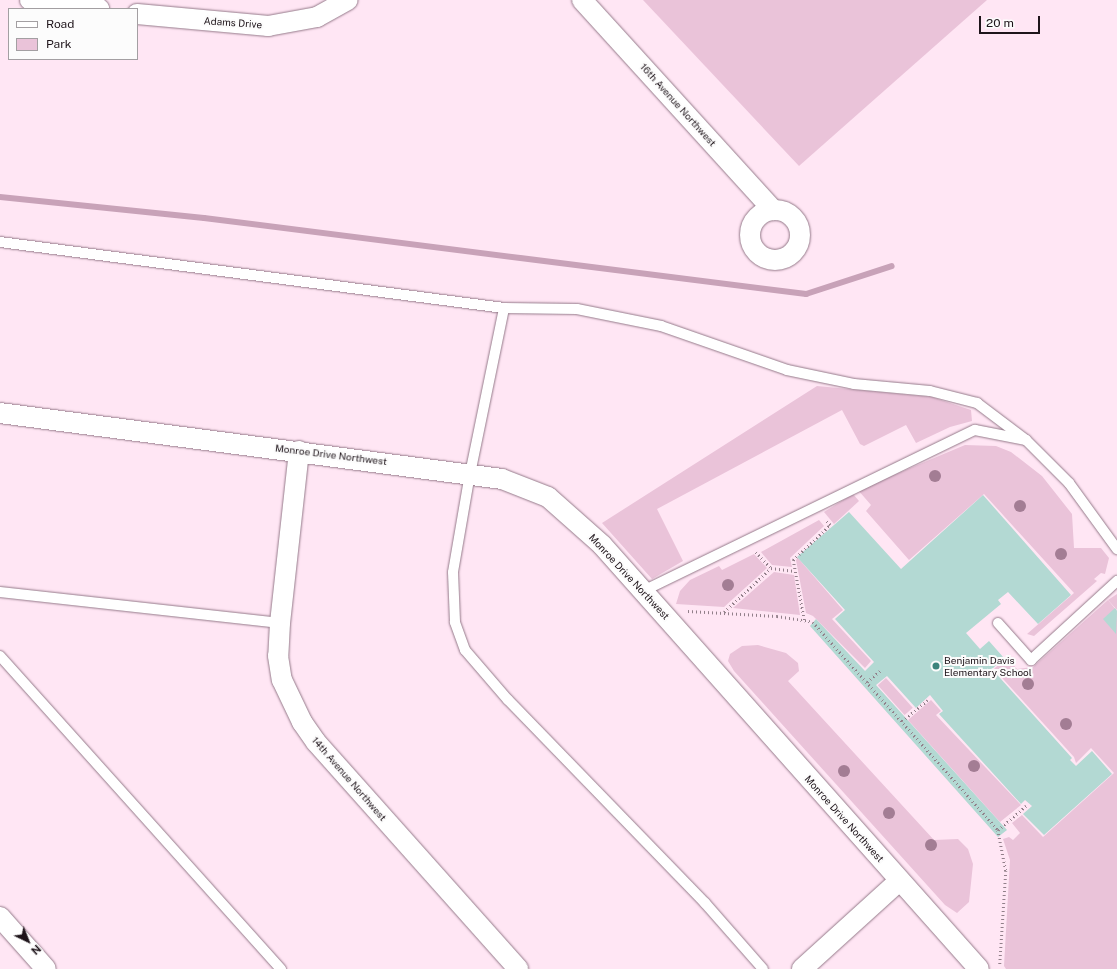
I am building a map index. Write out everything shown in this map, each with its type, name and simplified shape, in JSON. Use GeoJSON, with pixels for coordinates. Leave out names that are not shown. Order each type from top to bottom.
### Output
{"type":"FeatureCollection","features":[{"type":"Feature","properties":{"kind":"street"},"geometry":{"type":"LineString","coordinates":[[32,0],[92,8]]}},
{"type":"Feature","properties":{"kind":"street","name":"Adams Drive"},"geometry":{"type":"LineString","coordinates":[[138,14],[268,26],[317,17],[348,0]]}},
{"type":"Feature","properties":{"kind":"street","name":"16th Avenue Northwest"},"geometry":{"type":"LineString","coordinates":[[582,0],[773,210]]}},
{"type":"Feature","properties":{"kind":"street","name":"Monroe Drive Northwest"},"geometry":{"type":"LineString","coordinates":[[0,413],[470,474],[502,479],[548,497],[602,545],[899,881],[979,969]]}},
{"type":"Feature","properties":{"kind":"street","name":"14th Avenue Northwest"},"geometry":{"type":"LineString","coordinates":[[299,452],[280,623],[278,656],[282,680],[302,722],[316,742],[518,969]]}},
{"type":"Feature","properties":{"kind":"street"},"geometry":{"type":"LineString","coordinates":[[802,969],[899,881]]}},
{"type":"Feature","properties":{"kind":"street"},"geometry":{"type":"LineString","coordinates":[[0,917],[46,969]]}},
{"type":"Feature","properties":{"kind":"lane"},"geometry":{"type":"LineString","coordinates":[[0,242],[504,308],[577,309],[661,326],[787,370],[854,384],[930,390],[976,403],[1026,440],[1069,483],[1117,549]]}},
{"type":"Feature","properties":{"kind":"lane"},"geometry":{"type":"LineString","coordinates":[[504,308],[470,474],[453,572],[455,622],[465,650],[508,700],[705,903],[763,969]]}},
{"type":"Feature","properties":{"kind":"lane"},"geometry":{"type":"LineString","coordinates":[[643,591],[975,430],[1026,440]]}},
{"type":"Feature","properties":{"kind":"lane"},"geometry":{"type":"LineString","coordinates":[[998,624],[1031,660],[1117,581]]}},
{"type":"Feature","properties":{"kind":"lane"},"geometry":{"type":"LineString","coordinates":[[0,592],[280,623]]}},
{"type":"Feature","properties":{"kind":"lane"},"geometry":{"type":"LineString","coordinates":[[0,656],[281,969]]}},
{"type":"Feature","properties":{"kind":"path"},"geometry":{"type":"LineString","coordinates":[[804,620],[793,560],[830,525],[820,515]]}},
{"type":"Feature","properties":{"kind":"path"},"geometry":{"type":"LineString","coordinates":[[748,553],[761,546]]}},
{"type":"Feature","properties":{"kind":"path"},"geometry":{"type":"LineString","coordinates":[[755,550],[772,568],[795,571]]}},
{"type":"Feature","properties":{"kind":"path"},"geometry":{"type":"LineString","coordinates":[[724,612],[772,568]]}},
{"type":"Feature","properties":{"kind":"path"},"geometry":{"type":"LineString","coordinates":[[682,610],[724,612],[813,622],[902,721],[998,830],[1006,871],[999,967]]}},
{"type":"Feature","properties":{"kind":"path"},"geometry":{"type":"LineString","coordinates":[[867,682],[881,670]]}},
{"type":"Feature","properties":{"kind":"path"},"geometry":{"type":"LineString","coordinates":[[902,721],[928,700]]}},
{"type":"Feature","properties":{"kind":"path"},"geometry":{"type":"LineString","coordinates":[[998,830],[1026,806]]}},
{"type":"Feature","properties":{"kind":"green space"},"geometry":{"type":"Polygon","coordinates":[[[643,0],[987,0],[799,166],[643,0]]]}},
{"type":"Feature","properties":{"kind":"green space"},"geometry":{"type":"Polygon","coordinates":[[[817,386],[932,397],[971,410],[972,421],[950,427],[916,443],[906,425],[864,446],[860,444],[842,410],[657,509],[683,561],[652,579],[602,523],[817,386]]]}},
{"type":"Feature","properties":{"kind":"green space"},"geometry":{"type":"Polygon","coordinates":[[[965,445],[996,446],[1011,452],[1042,476],[1072,514],[1074,548],[1101,548],[1109,558],[1105,574],[1101,573],[1094,579],[1097,581],[1034,636],[1027,634],[1074,593],[984,494],[909,560],[866,511],[871,505],[858,490],[965,445]]]}},
{"type":"Feature","properties":{"kind":"green space"},"geometry":{"type":"Polygon","coordinates":[[[853,494],[859,501],[834,524],[824,512],[853,494]]]}},
{"type":"Feature","properties":{"kind":"green space"},"geometry":{"type":"Polygon","coordinates":[[[819,520],[824,526],[790,558],[792,567],[772,565],[761,552],[819,520]]]}},
{"type":"Feature","properties":{"kind":"green space"},"geometry":{"type":"Polygon","coordinates":[[[754,554],[767,568],[724,607],[676,604],[680,591],[690,580],[719,566],[722,570],[754,554]]]}},
{"type":"Feature","properties":{"kind":"green space"},"geometry":{"type":"Polygon","coordinates":[[[798,558],[843,610],[832,619],[871,661],[865,668],[813,616],[806,613],[796,560],[798,558]]]}},
{"type":"Feature","properties":{"kind":"green space"},"geometry":{"type":"Polygon","coordinates":[[[774,572],[794,575],[800,615],[733,608],[774,572]]]}},
{"type":"Feature","properties":{"kind":"green space"},"geometry":{"type":"Polygon","coordinates":[[[1117,594],[1117,610],[1108,600],[1117,594]]]}},
{"type":"Feature","properties":{"kind":"green space"},"geometry":{"type":"Polygon","coordinates":[[[1108,600],[1117,611],[1117,969],[1006,969],[1004,966],[1010,860],[1003,839],[1009,837],[1013,840],[1020,833],[1012,823],[1022,815],[1043,837],[1114,773],[1091,748],[1076,763],[1074,757],[994,669],[1007,657],[1017,669],[1033,667],[1108,600]]]}},
{"type":"Feature","properties":{"kind":"green space"},"geometry":{"type":"Polygon","coordinates":[[[758,645],[786,653],[798,663],[799,671],[788,681],[934,840],[958,839],[968,849],[973,864],[969,902],[957,913],[945,905],[734,671],[728,661],[730,654],[742,646],[758,645]]]}},
{"type":"Feature","properties":{"kind":"green space"},"geometry":{"type":"Polygon","coordinates":[[[886,678],[913,708],[905,715],[878,685],[886,678]]]}},
{"type":"Feature","properties":{"kind":"green space"},"geometry":{"type":"Polygon","coordinates":[[[931,700],[941,711],[936,715],[1021,805],[1000,822],[908,720],[931,700]]]}},
{"type":"Feature","properties":{"kind":"building","name":"Benjamin Davis Elementary School"},"geometry":{"type":"Polygon","coordinates":[[[983,495],[1071,595],[1038,624],[1008,592],[998,600],[1001,604],[966,633],[980,649],[989,641],[1004,658],[992,669],[1072,758],[1070,760],[1076,766],[1092,751],[1112,774],[1044,835],[1023,814],[1032,806],[1025,800],[1021,804],[939,714],[943,711],[930,695],[916,708],[887,676],[876,685],[1007,830],[998,837],[810,626],[816,619],[865,671],[874,662],[835,619],[845,610],[797,557],[849,512],[901,569],[983,495]]]}},
{"type":"Feature","properties":{"kind":"building"},"geometry":{"type":"Polygon","coordinates":[[[1115,608],[1117,611],[1116,634],[1103,619],[1115,608]]]}},
{"type":"Feature","properties":{"kind":"waterway"},"geometry":{"type":"LineString","coordinates":[[0,197],[204,218],[806,294],[892,266]]}},
{"type":"Feature","properties":{"kind":"place","name":"Benjamin Davis Elementary School"},"geometry":{"type":"Point","coordinates":[936,666]}}]}
